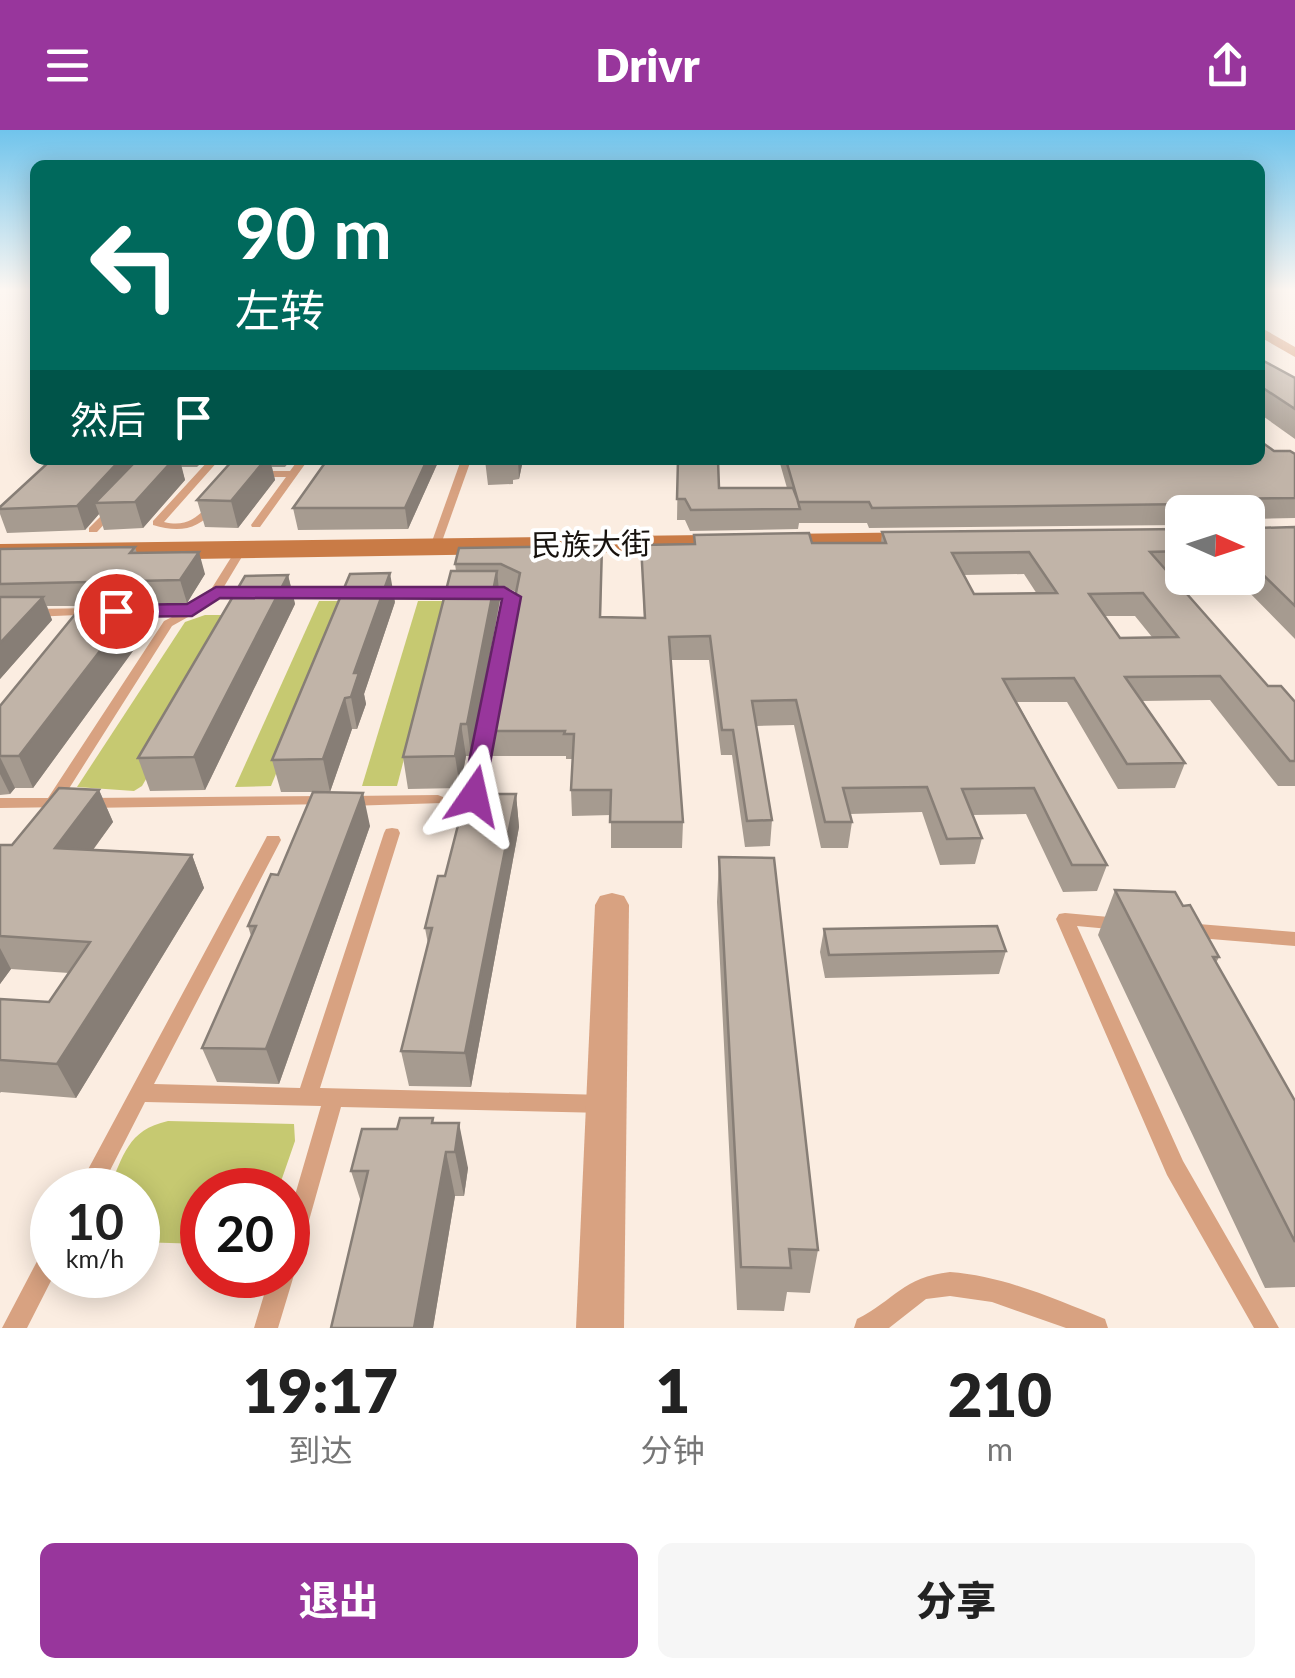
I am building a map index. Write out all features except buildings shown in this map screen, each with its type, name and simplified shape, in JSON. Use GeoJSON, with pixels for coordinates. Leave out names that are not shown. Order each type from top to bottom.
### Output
{"type":"FeatureCollection","features":[{"type":"Feature","properties":{"kind":"main road","name":"民族大街"},"geometry":{"type":"LineString","coordinates":[[0,554],[165,540],[248,538],[434,548],[966,540]]}},
{"type":"Feature","properties":{"kind":"street"},"geometry":{"type":"LineString","coordinates":[[600,1328],[612,905]]}},
{"type":"Feature","properties":{"kind":"lane"},"geometry":{"type":"LineString","coordinates":[[210,465],[157,523],[165,540],[198,524],[218,499]]}},
{"type":"Feature","properties":{"kind":"lane"},"geometry":{"type":"LineString","coordinates":[[52,803],[168,624],[216,592],[299,465]]}},
{"type":"Feature","properties":{"kind":"lane"},"geometry":{"type":"LineString","coordinates":[[434,548],[464,465]]}},
{"type":"Feature","properties":{"kind":"lane"},"geometry":{"type":"LineString","coordinates":[[184,473],[220,474]]}},
{"type":"Feature","properties":{"kind":"lane"},"geometry":{"type":"LineString","coordinates":[[239,474],[293,474]]}},
{"type":"Feature","properties":{"kind":"lane"},"geometry":{"type":"LineString","coordinates":[[93,530],[121,501]]}},
{"type":"Feature","properties":{"kind":"lane"},"geometry":{"type":"LineString","coordinates":[[216,592],[504,593],[512,597],[474,796]]}},
{"type":"Feature","properties":{"kind":"lane"},"geometry":{"type":"LineString","coordinates":[[21,613],[192,610]]}},
{"type":"Feature","properties":{"kind":"lane"},"geometry":{"type":"LineString","coordinates":[[0,803],[438,800]]}},
{"type":"Feature","properties":{"kind":"lane"},"geometry":{"type":"LineString","coordinates":[[307,1096],[392,833]]}},
{"type":"Feature","properties":{"kind":"lane"},"geometry":{"type":"LineString","coordinates":[[100,1168],[273,840]]}},
{"type":"Feature","properties":{"kind":"lane"},"geometry":{"type":"LineString","coordinates":[[1268,1328],[1175,1168],[1065,919],[1295,940]]}},
{"type":"Feature","properties":{"kind":"lane"},"geometry":{"type":"LineString","coordinates":[[139,1093],[606,1104]]}},
{"type":"Feature","properties":{"kind":"lane"},"geometry":{"type":"LineString","coordinates":[[310,1180],[334,1098]]}},
{"type":"Feature","properties":{"kind":"lane"},"geometry":{"type":"LineString","coordinates":[[866,1328],[928,1286],[960,1284],[1028,1302],[1096,1328]]}},
{"type":"Feature","properties":{"kind":"lane"},"geometry":{"type":"LineString","coordinates":[[14,1328],[30,1298]]}},
{"type":"Feature","properties":{"kind":"lane"},"geometry":{"type":"LineString","coordinates":[[266,1328],[275,1298]]}},
{"type":"Feature","properties":{"kind":"green space"},"geometry":{"type":"Polygon","coordinates":[[[319,601],[347,601],[271,786],[235,787],[319,601]]]}},
{"type":"Feature","properties":{"kind":"green space"},"geometry":{"type":"Polygon","coordinates":[[[418,601],[445,601],[397,786],[362,786],[418,601]]]}},
{"type":"Feature","properties":{"kind":"green space"},"geometry":{"type":"Polygon","coordinates":[[[205,615],[242,615],[142,786],[134,791],[77,787],[185,622],[205,615]]]}},
{"type":"Feature","properties":{"kind":"green space"},"geometry":{"type":"Polygon","coordinates":[[[168,1121],[294,1124],[295,1141],[286,1168],[180,1168],[180,1243],[160,1243],[160,1168],[118,1168],[135,1138],[168,1121]]]}},
{"type":"Feature","properties":{"kind":"route"},"geometry":{"type":"LineString","coordinates":[[116,611],[192,610],[216,592],[504,593],[512,597],[474,796]]}}]}
